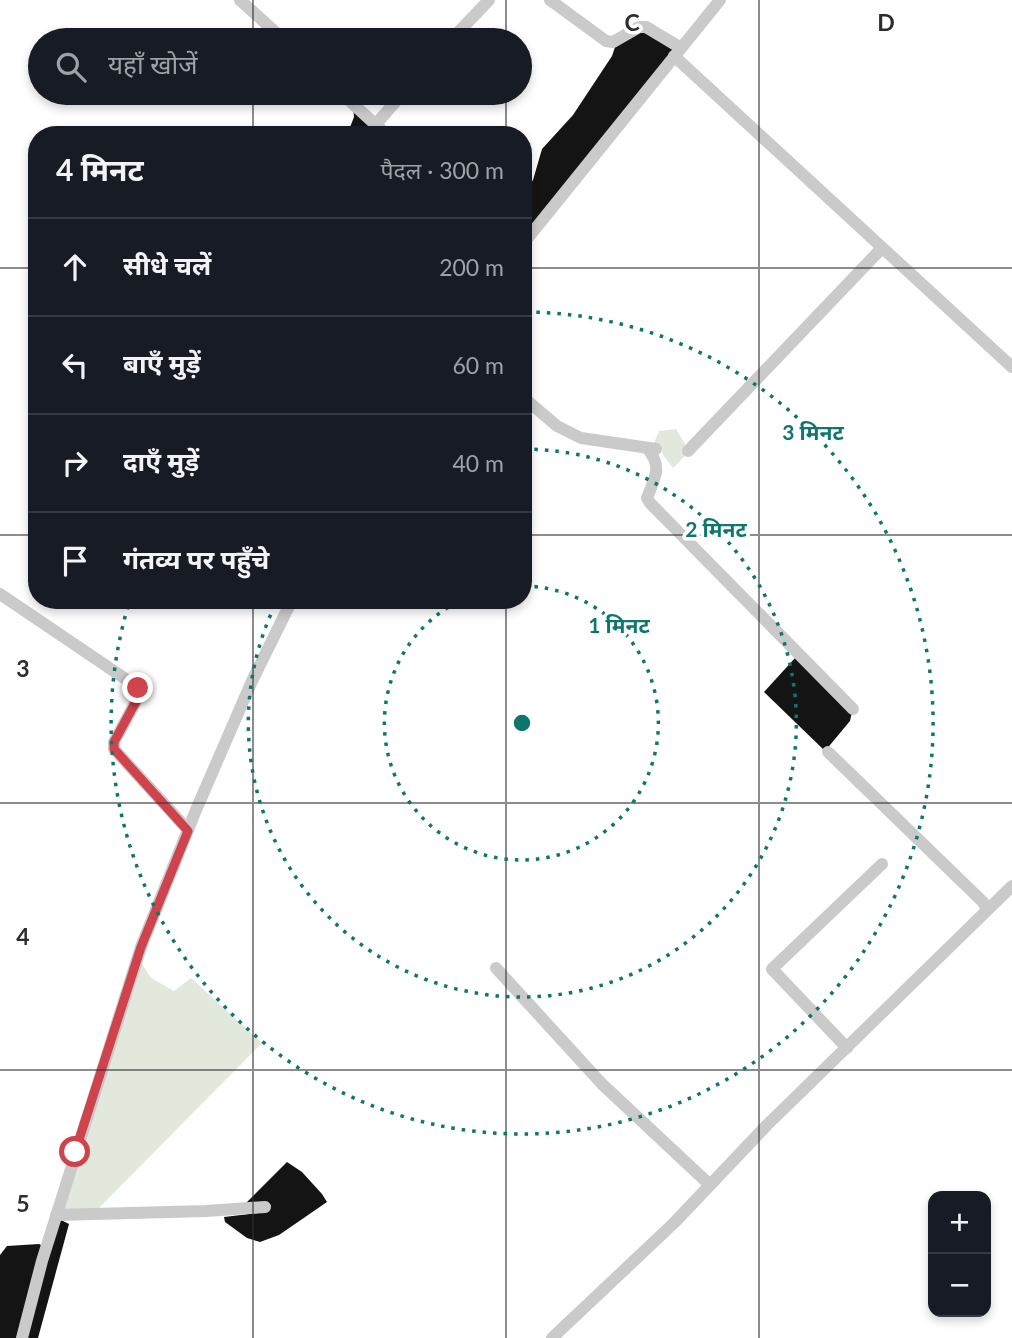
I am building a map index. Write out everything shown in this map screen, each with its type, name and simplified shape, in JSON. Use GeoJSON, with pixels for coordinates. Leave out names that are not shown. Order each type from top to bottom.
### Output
{"type":"FeatureCollection","features":[{"type":"Feature","properties":{"kind":"street"},"geometry":{"type":"LineString","coordinates":[[240,0],[271,28]]}},
{"type":"Feature","properties":{"kind":"street"},"geometry":{"type":"LineString","coordinates":[[462,28],[489,0]]}},
{"type":"Feature","properties":{"kind":"street"},"geometry":{"type":"LineString","coordinates":[[550,0],[606,41],[613,42],[639,27],[646,27],[678,52],[882,248],[1012,367]]}},
{"type":"Feature","properties":{"kind":"street"},"geometry":{"type":"LineString","coordinates":[[532,233],[720,0]]}},
{"type":"Feature","properties":{"kind":"street"},"geometry":{"type":"LineString","coordinates":[[353,105],[375,126]]}},
{"type":"Feature","properties":{"kind":"street"},"geometry":{"type":"LineString","coordinates":[[384,126],[396,105]]}},
{"type":"Feature","properties":{"kind":"street"},"geometry":{"type":"LineString","coordinates":[[688,451],[882,248]]}},
{"type":"Feature","properties":{"kind":"street"},"geometry":{"type":"LineString","coordinates":[[532,405],[557,426],[581,438],[653,448],[657,469],[647,498],[650,503],[853,709]]}},
{"type":"Feature","properties":{"kind":"street"},"geometry":{"type":"LineString","coordinates":[[0,594],[136,686],[140,694],[114,742],[114,749],[188,831]]}},
{"type":"Feature","properties":{"kind":"street"},"geometry":{"type":"LineString","coordinates":[[22,1338],[56,1215],[141,947],[252,681],[288,609]]}},
{"type":"Feature","properties":{"kind":"street"},"geometry":{"type":"LineString","coordinates":[[828,752],[983,902],[987,909]]}},
{"type":"Feature","properties":{"kind":"street"},"geometry":{"type":"LineString","coordinates":[[847,1048],[772,969],[882,864]]}},
{"type":"Feature","properties":{"kind":"street"},"geometry":{"type":"LineString","coordinates":[[552,1338],[674,1223],[767,1125],[1012,886]]}},
{"type":"Feature","properties":{"kind":"street"},"geometry":{"type":"LineString","coordinates":[[496,968],[602,1084],[710,1185]]}},
{"type":"Feature","properties":{"kind":"street"},"geometry":{"type":"LineString","coordinates":[[56,1215],[265,1207]]}},
{"type":"Feature","properties":{"kind":"shaded area"},"geometry":{"type":"Polygon","coordinates":[[[676,429],[685,444],[686,455],[673,468],[663,455],[660,445],[654,443],[659,431],[676,429]]]}},
{"type":"Feature","properties":{"kind":"shaded area"},"geometry":{"type":"Polygon","coordinates":[[[139,959],[151,978],[174,991],[191,978],[262,1043],[97,1210],[60,1212],[139,959]]]}},
{"type":"Feature","properties":{"kind":"building"},"geometry":{"type":"Polygon","coordinates":[[[642,30],[677,51],[532,231],[532,181],[542,149],[573,115],[612,56],[616,44],[642,30]]]}},
{"type":"Feature","properties":{"kind":"building"},"geometry":{"type":"Polygon","coordinates":[[[353,106],[374,126],[350,126],[354,117],[353,106]]]}},
{"type":"Feature","properties":{"kind":"building"},"geometry":{"type":"Polygon","coordinates":[[[795,658],[852,712],[850,721],[825,751],[764,692],[795,658]]]}},
{"type":"Feature","properties":{"kind":"building"},"geometry":{"type":"Polygon","coordinates":[[[287,1162],[302,1172],[327,1202],[279,1235],[260,1242],[247,1238],[225,1222],[224,1217],[267,1212],[271,1205],[245,1204],[287,1162]]]}},
{"type":"Feature","properties":{"kind":"building"},"geometry":{"type":"Polygon","coordinates":[[[57,1218],[69,1224],[38,1338],[25,1338],[57,1218]]]}},
{"type":"Feature","properties":{"kind":"building"},"geometry":{"type":"Polygon","coordinates":[[[7,1246],[43,1246],[20,1338],[0,1338],[0,1255],[7,1246]]]}},
{"type":"Feature","properties":{"kind":"route"},"geometry":{"type":"LineString","coordinates":[[75,1152],[141,947],[188,831],[114,749],[114,742],[140,694],[138,688]]}}]}
